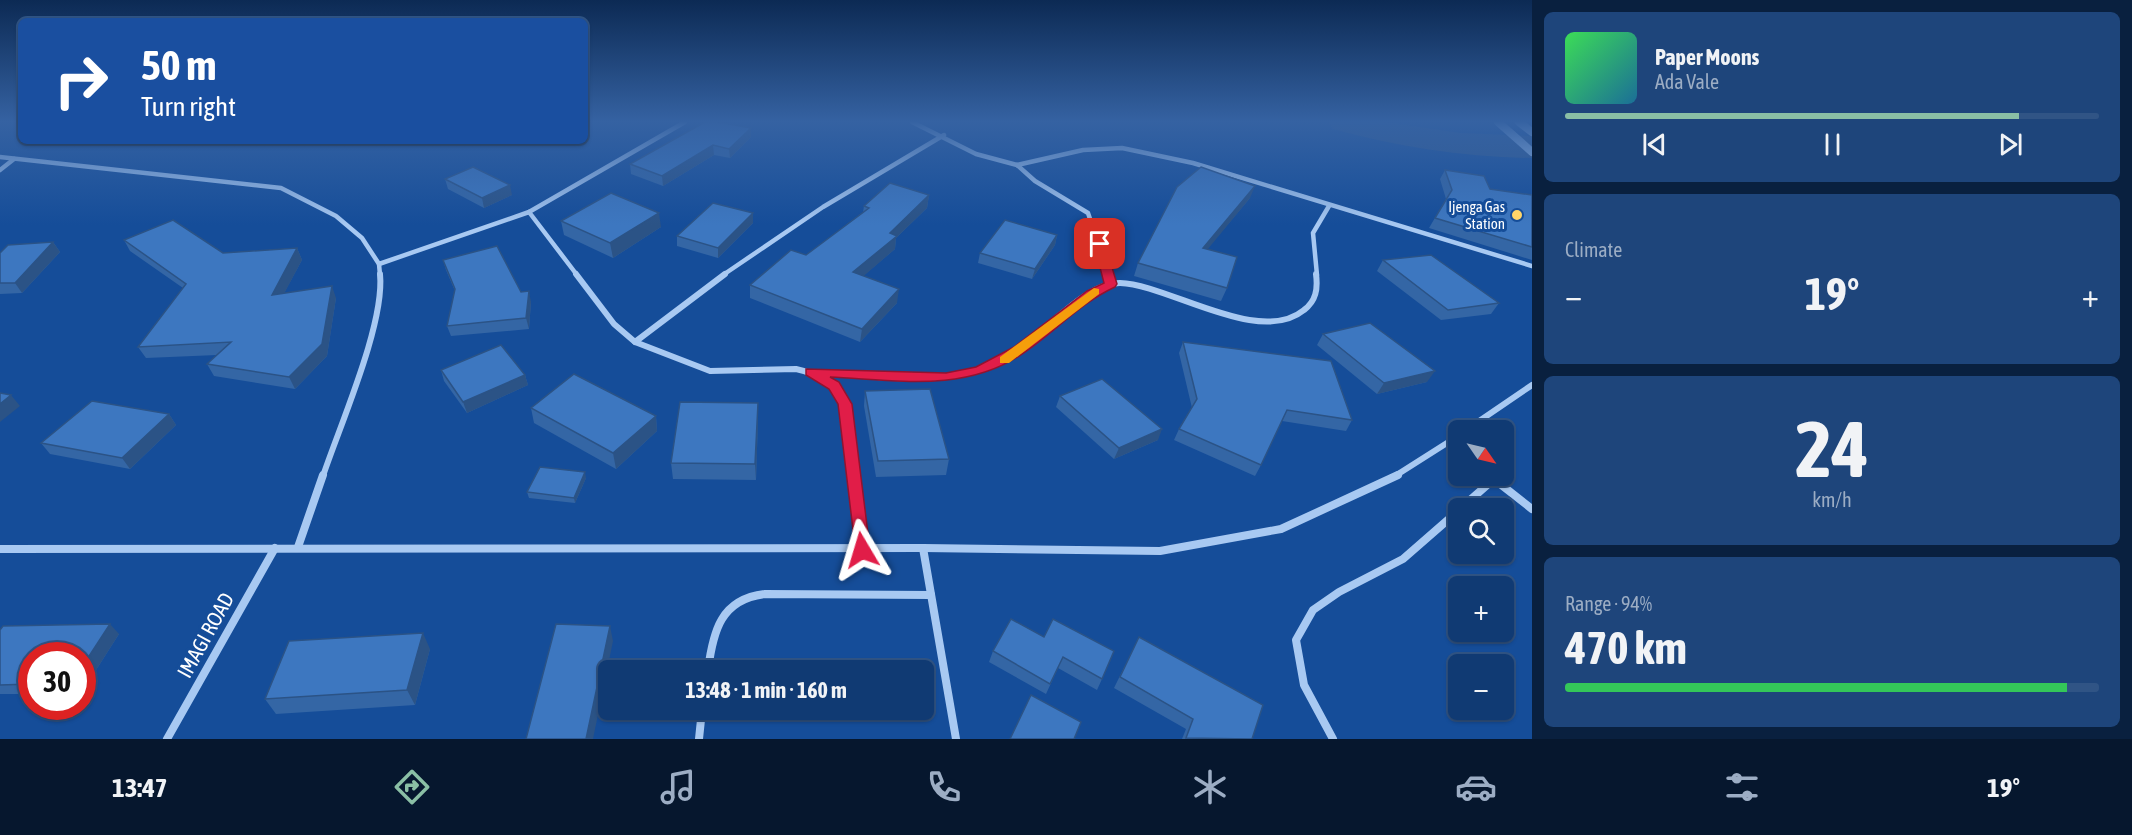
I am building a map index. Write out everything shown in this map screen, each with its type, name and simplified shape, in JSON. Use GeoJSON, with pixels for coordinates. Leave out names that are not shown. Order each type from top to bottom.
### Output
{"type":"FeatureCollection","features":[{"type":"Feature","properties":{"kind":"street"},"geometry":{"type":"LineString","coordinates":[[379,264],[529,212],[625,156]]}},
{"type":"Feature","properties":{"kind":"street"},"geometry":{"type":"LineString","coordinates":[[635,342],[713,280],[782,233],[905,156]]}},
{"type":"Feature","properties":{"kind":"street"},"geometry":{"type":"LineString","coordinates":[[980,156],[1017,165],[1054,156]]}},
{"type":"Feature","properties":{"kind":"street"},"geometry":{"type":"LineString","coordinates":[[1162,156],[1193,163],[1532,266]]}},
{"type":"Feature","properties":{"kind":"street"},"geometry":{"type":"LineString","coordinates":[[0,157],[281,188],[336,216],[362,238],[379,264],[381,285],[370,340],[298,547]]}},
{"type":"Feature","properties":{"kind":"street"},"geometry":{"type":"LineString","coordinates":[[0,170],[14,159]]}},
{"type":"Feature","properties":{"kind":"street"},"geometry":{"type":"LineString","coordinates":[[1017,165],[1035,181],[1088,213],[1094,225],[1111,284]]}},
{"type":"Feature","properties":{"kind":"street"},"geometry":{"type":"LineString","coordinates":[[529,212],[614,324],[635,342],[710,371],[796,369],[810,372],[946,377],[979,371],[1008,358],[1091,293],[1111,284],[1131,285],[1238,317],[1273,320],[1299,314],[1315,298],[1318,275],[1312,236],[1315,224],[1329,206]]}},
{"type":"Feature","properties":{"kind":"street"},"geometry":{"type":"LineString","coordinates":[[810,372],[834,386],[845,404],[862,550]]}},
{"type":"Feature","properties":{"kind":"street"},"geometry":{"type":"LineString","coordinates":[[1481,420],[1532,385]]}},
{"type":"Feature","properties":{"kind":"street"},"geometry":{"type":"LineString","coordinates":[[0,549],[298,547],[862,550],[923,548],[1160,551],[1281,529],[1408,470],[1448,443]]}},
{"type":"Feature","properties":{"kind":"street"},"geometry":{"type":"LineString","coordinates":[[1471,498],[1483,486]]}},
{"type":"Feature","properties":{"kind":"street"},"geometry":{"type":"LineString","coordinates":[[1503,486],[1532,509]]}},
{"type":"Feature","properties":{"kind":"street"},"geometry":{"type":"LineString","coordinates":[[1333,739],[1304,685],[1296,640],[1313,610],[1339,592],[1403,559],[1448,520]]}},
{"type":"Feature","properties":{"kind":"street","name":"IMAGI ROAD"},"geometry":{"type":"LineString","coordinates":[[167,739],[275,548]]}},
{"type":"Feature","properties":{"kind":"street"},"geometry":{"type":"LineString","coordinates":[[923,548],[956,739]]}},
{"type":"Feature","properties":{"kind":"street"},"geometry":{"type":"LineString","coordinates":[[709,660],[721,622],[731,606],[744,597],[765,594],[931,595]]}},
{"type":"Feature","properties":{"kind":"street"},"geometry":{"type":"LineString","coordinates":[[699,739],[701,720]]}},
{"type":"Feature","properties":{"kind":"building"},"geometry":{"type":"Polygon","coordinates":[[[643,156],[694,156],[662,176],[630,164],[643,156]]]}},
{"type":"Feature","properties":{"kind":"building"},"geometry":{"type":"Polygon","coordinates":[[[473,167],[510,185],[482,198],[445,179],[473,167]]]}},
{"type":"Feature","properties":{"kind":"building"},"geometry":{"type":"Polygon","coordinates":[[[1201,167],[1255,186],[1203,248],[1237,257],[1227,288],[1138,263],[1177,187],[1201,167]]]}},
{"type":"Feature","properties":{"kind":"building"},"geometry":{"type":"Polygon","coordinates":[[[1445,170],[1484,176],[1490,189],[1532,195],[1532,247],[1435,218],[1452,190],[1445,170]]]}},
{"type":"Feature","properties":{"kind":"building"},"geometry":{"type":"Polygon","coordinates":[[[890,183],[929,195],[890,233],[897,236],[853,272],[899,289],[862,329],[750,285],[791,250],[806,255],[869,208],[864,206],[890,183]]]}},
{"type":"Feature","properties":{"kind":"building"},"geometry":{"type":"Polygon","coordinates":[[[611,193],[659,213],[610,243],[561,221],[611,193]]]}},
{"type":"Feature","properties":{"kind":"building"},"geometry":{"type":"Polygon","coordinates":[[[713,203],[753,213],[718,248],[677,236],[713,203]]]}},
{"type":"Feature","properties":{"kind":"building"},"geometry":{"type":"Polygon","coordinates":[[[173,220],[223,253],[297,248],[272,295],[332,286],[322,344],[289,377],[207,364],[231,342],[138,347],[186,284],[124,240],[173,220]]]}},
{"type":"Feature","properties":{"kind":"building"},"geometry":{"type":"Polygon","coordinates":[[[1005,220],[1057,235],[1035,269],[980,253],[1005,220]]]}},
{"type":"Feature","properties":{"kind":"building"},"geometry":{"type":"Polygon","coordinates":[[[53,242],[15,283],[0,283],[0,253],[8,245],[53,242]]]}},
{"type":"Feature","properties":{"kind":"building"},"geometry":{"type":"Polygon","coordinates":[[[497,246],[521,292],[529,291],[526,318],[447,326],[455,289],[443,260],[497,246]]]}},
{"type":"Feature","properties":{"kind":"building"},"geometry":{"type":"Polygon","coordinates":[[[1431,255],[1499,303],[1448,310],[1383,260],[1431,255]]]}},
{"type":"Feature","properties":{"kind":"building"},"geometry":{"type":"Polygon","coordinates":[[[1370,323],[1435,371],[1384,383],[1323,334],[1370,323]]]}},
{"type":"Feature","properties":{"kind":"building"},"geometry":{"type":"Polygon","coordinates":[[[1183,342],[1331,361],[1352,420],[1287,410],[1261,465],[1179,429],[1197,399],[1183,342]]]}},
{"type":"Feature","properties":{"kind":"building"},"geometry":{"type":"Polygon","coordinates":[[[501,345],[525,375],[463,402],[441,370],[501,345]]]}},
{"type":"Feature","properties":{"kind":"building"},"geometry":{"type":"Polygon","coordinates":[[[574,374],[656,416],[613,453],[531,408],[574,374]]]}},
{"type":"Feature","properties":{"kind":"building"},"geometry":{"type":"Polygon","coordinates":[[[1102,379],[1162,429],[1119,448],[1060,396],[1102,379]]]}},
{"type":"Feature","properties":{"kind":"building"},"geometry":{"type":"Polygon","coordinates":[[[930,389],[949,459],[878,461],[865,391],[930,389]]]}},
{"type":"Feature","properties":{"kind":"building"},"geometry":{"type":"Polygon","coordinates":[[[0,393],[11,395],[0,404],[0,393]]]}},
{"type":"Feature","properties":{"kind":"building"},"geometry":{"type":"Polygon","coordinates":[[[92,401],[169,414],[122,458],[41,443],[92,401]]]}},
{"type":"Feature","properties":{"kind":"building"},"geometry":{"type":"Polygon","coordinates":[[[680,402],[758,403],[755,464],[671,463],[680,402]]]}},
{"type":"Feature","properties":{"kind":"building"},"geometry":{"type":"Polygon","coordinates":[[[540,467],[585,472],[574,498],[527,492],[540,467]]]}},
{"type":"Feature","properties":{"kind":"building"},"geometry":{"type":"Polygon","coordinates":[[[1011,619],[1044,637],[1053,619],[1114,651],[1102,679],[1063,657],[1050,684],[993,651],[1011,619]]]}},
{"type":"Feature","properties":{"kind":"building"},"geometry":{"type":"Polygon","coordinates":[[[110,624],[96,646],[96,642],[18,642],[18,684],[0,685],[0,630],[3,626],[110,624]]]}},
{"type":"Feature","properties":{"kind":"building"},"geometry":{"type":"Polygon","coordinates":[[[556,624],[610,626],[603,660],[598,660],[598,682],[586,739],[526,739],[556,624]]]}},
{"type":"Feature","properties":{"kind":"building"},"geometry":{"type":"Polygon","coordinates":[[[423,633],[407,690],[265,699],[289,641],[423,633]]]}},
{"type":"Feature","properties":{"kind":"building"},"geometry":{"type":"Polygon","coordinates":[[[1139,637],[1263,705],[1252,739],[1186,738],[1193,719],[1120,677],[1139,637]]]}},
{"type":"Feature","properties":{"kind":"building"},"geometry":{"type":"Polygon","coordinates":[[[1031,695],[1081,722],[1074,739],[1010,739],[1031,695]]]}},
{"type":"Feature","properties":{"kind":"slow traffic"},"geometry":{"type":"LineString","coordinates":[[1004,360],[1094,291]]}},
{"type":"Feature","properties":{"kind":"place","name":"Ijenga Gas Station"},"geometry":{"type":"Point","coordinates":[1517,215]}},
{"type":"Feature","properties":{"kind":"route"},"geometry":{"type":"LineString","coordinates":[[862,550],[845,404],[841,394],[834,386],[810,372],[946,377],[979,371],[995,365],[1019,350],[1091,293],[1111,284],[1100,244]]}}]}
